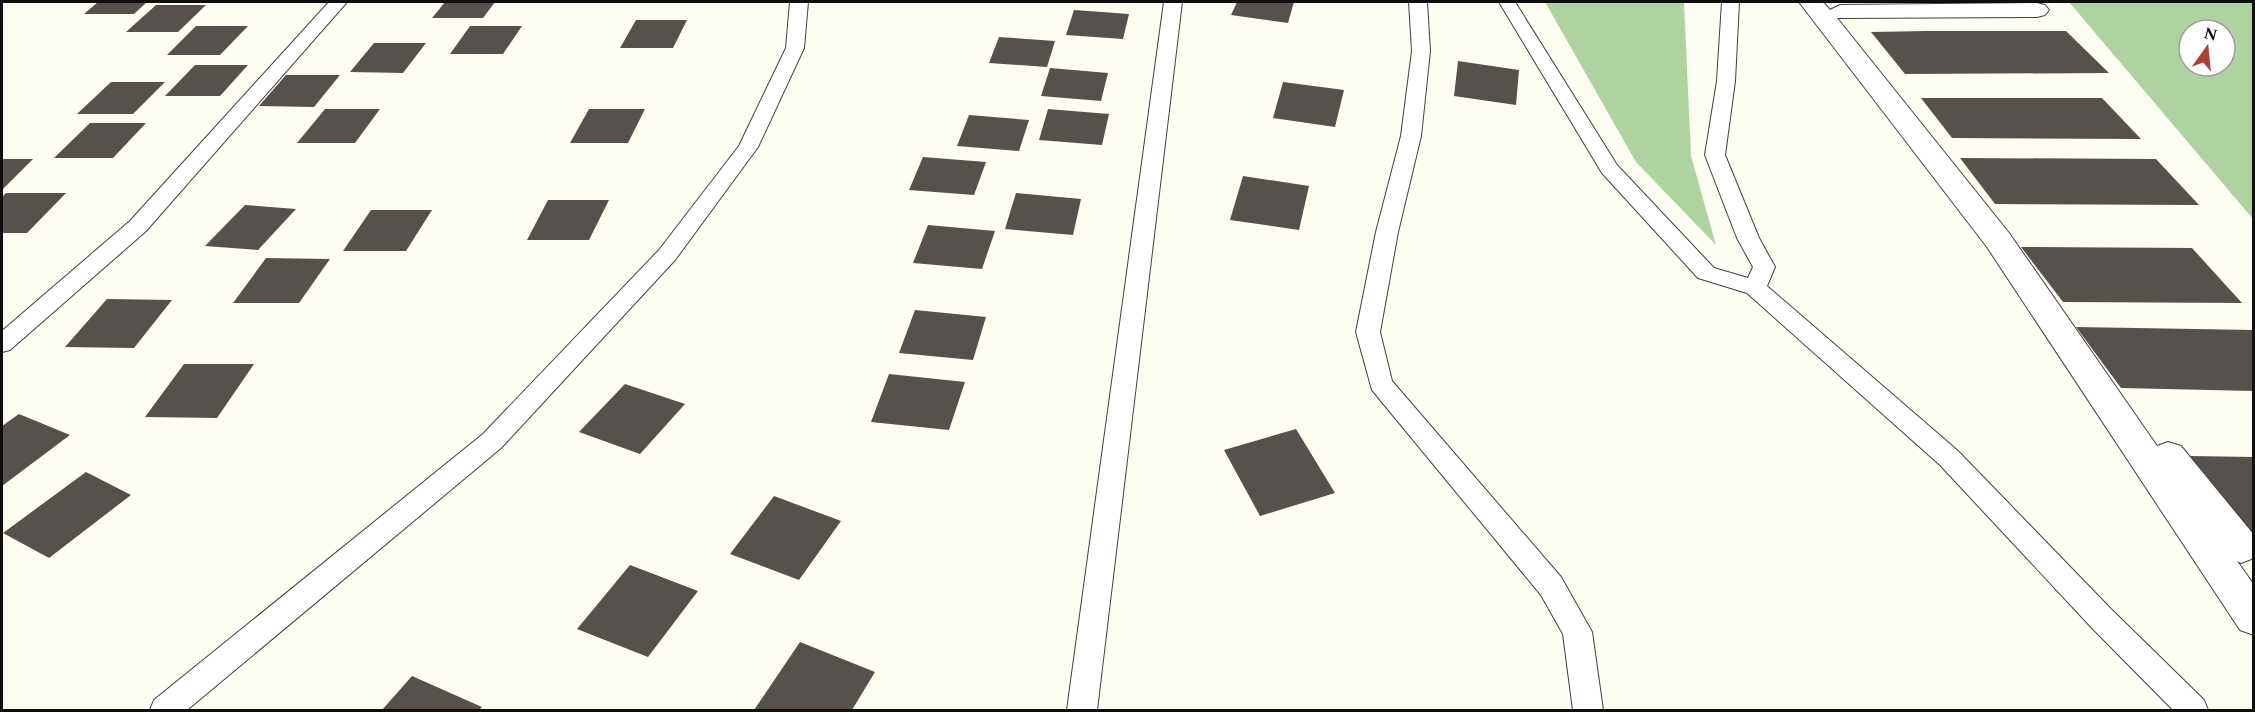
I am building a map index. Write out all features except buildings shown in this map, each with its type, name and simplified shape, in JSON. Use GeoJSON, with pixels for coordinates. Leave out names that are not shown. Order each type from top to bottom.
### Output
{"type":"FeatureCollection","features":[{"type":"Feature","properties":{"kind":"street"},"geometry":{"type":"LineString","coordinates":[[1811,2],[1998,240],[2253,618]]}},
{"type":"Feature","properties":{"kind":"street"},"geometry":{"type":"LineString","coordinates":[[1836,7],[2037,10]]}},
{"type":"Feature","properties":{"kind":"street"},"geometry":{"type":"LineString","coordinates":[[1836,7],[1878,59],[1998,220],[2014,249],[2119,396],[2241,547]]}},
{"type":"Feature","properties":{"kind":"lane"},"geometry":{"type":"LineString","coordinates":[[2,344],[138,226],[338,2]]}},
{"type":"Feature","properties":{"kind":"lane"},"geometry":{"type":"LineString","coordinates":[[165,711],[492,441],[667,255],[748,147],[795,48],[799,2]]}},
{"type":"Feature","properties":{"kind":"lane"},"geometry":{"type":"LineString","coordinates":[[1082,711],[1114,445],[1173,2]]}},
{"type":"Feature","properties":{"kind":"lane"},"geometry":{"type":"LineString","coordinates":[[1418,2],[1421,51],[1411,136],[1387,232],[1368,332],[1381,384],[1551,586],[1576,632],[1588,711]]}},
{"type":"Feature","properties":{"kind":"lane"},"geometry":{"type":"LineString","coordinates":[[1507,2],[1609,169],[1706,273],[1755,288],[1949,458],[2193,711]]}},
{"type":"Feature","properties":{"kind":"lane"},"geometry":{"type":"LineString","coordinates":[[1731,2],[1726,81],[1715,156],[1748,238],[1764,267],[1755,288]]}},
{"type":"Feature","properties":{"kind":"green space"},"geometry":{"type":"Polygon","coordinates":[[[1545,2],[1684,2],[1691,156],[1716,245],[1636,162],[1545,2]]]}},
{"type":"Feature","properties":{"kind":"green space"},"geometry":{"type":"Polygon","coordinates":[[[2069,2],[2253,2],[2253,219],[2069,2]]]}}]}
